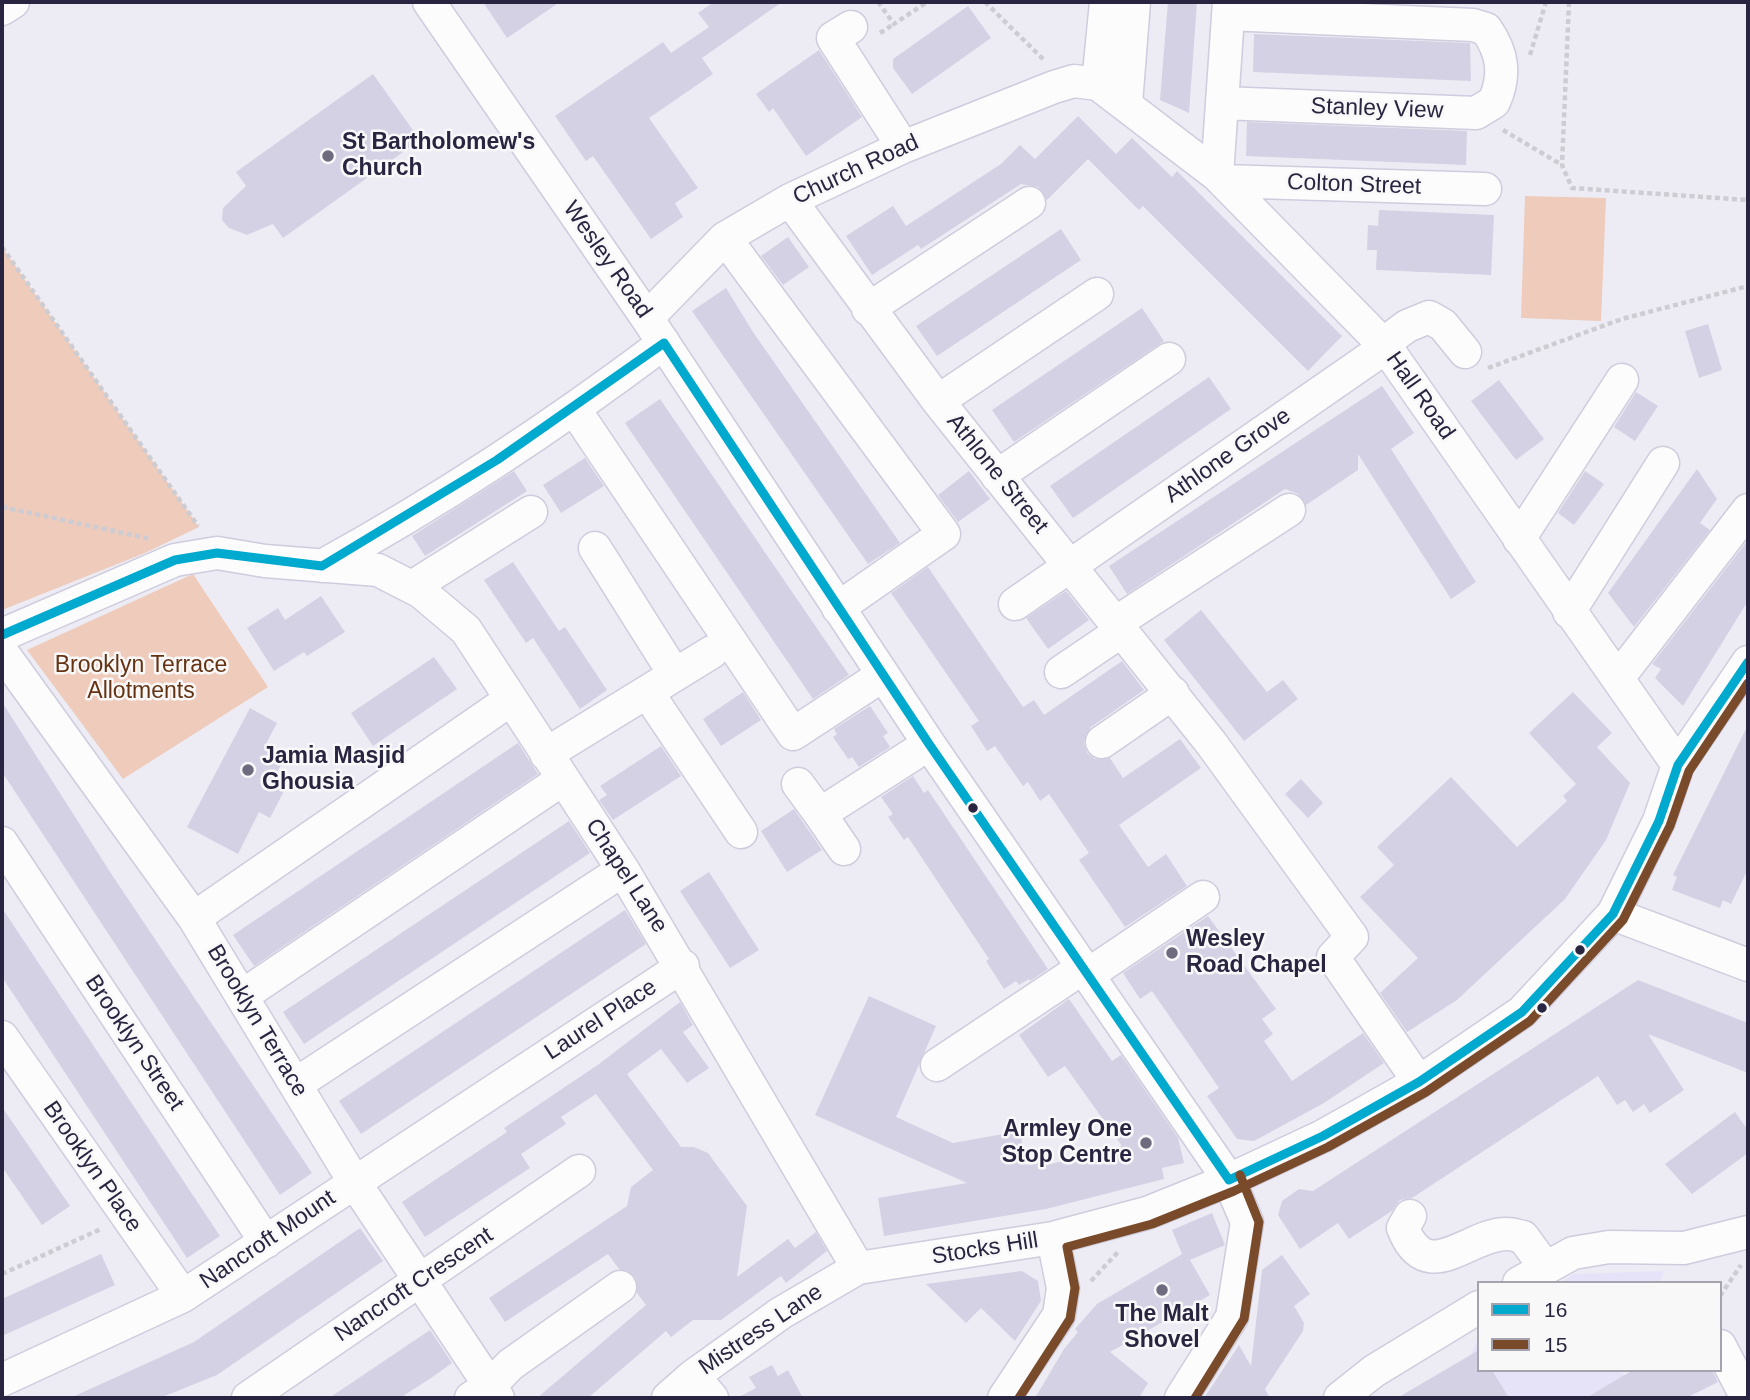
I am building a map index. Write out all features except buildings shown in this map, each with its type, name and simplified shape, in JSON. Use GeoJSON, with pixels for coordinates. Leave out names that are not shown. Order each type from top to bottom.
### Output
{"type":"FeatureCollection","features":[{"type":"Feature","properties":{"kind":"street"},"geometry":{"type":"LineString","coordinates":[[2,9],[13,2]]}},
{"type":"Feature","properties":{"kind":"street","name":"Wesley Road"},"geometry":{"type":"LineString","coordinates":[[429,2],[655,330],[929,744],[1229,1180],[1247,1222],[1232,1317],[1181,1398]]}},
{"type":"Feature","properties":{"kind":"street"},"geometry":{"type":"LineString","coordinates":[[1084,83],[1106,2]]}},
{"type":"Feature","properties":{"kind":"street"},"geometry":{"type":"LineString","coordinates":[[1126,104],[1134,2]]}},
{"type":"Feature","properties":{"kind":"street"},"geometry":{"type":"LineString","coordinates":[[1220,178],[1229,8]]}},
{"type":"Feature","properties":{"kind":"street","name":"Stanley View"},"geometry":{"type":"LineString","coordinates":[[1222,103],[1476,113],[1494,102],[1503,68],[1497,45],[1486,29],[1473,25],[1229,8]]}},
{"type":"Feature","properties":{"kind":"street"},"geometry":{"type":"LineString","coordinates":[[851,27],[833,38],[903,147]]}},
{"type":"Feature","properties":{"kind":"street","name":"Church Road"},"geometry":{"type":"LineString","coordinates":[[322,566],[410,518],[575,410],[655,330],[725,238],[790,200],[903,147],[1084,83]]}},
{"type":"Feature","properties":{"kind":"street","name":"Hall Road"},"geometry":{"type":"LineString","coordinates":[[1084,83],[1126,104],[1220,178],[1385,345],[1678,765]]}},
{"type":"Feature","properties":{"kind":"street","name":"Colton Street"},"geometry":{"type":"LineString","coordinates":[[1220,178],[1485,189]]}},
{"type":"Feature","properties":{"kind":"street","name":"Athlone Street"},"geometry":{"type":"LineString","coordinates":[[790,200],[938,401],[1173,693],[1352,937],[1333,957],[1419,1082]]}},
{"type":"Feature","properties":{"kind":"street"},"geometry":{"type":"LineString","coordinates":[[868,309],[1029,203]]}},
{"type":"Feature","properties":{"kind":"street"},"geometry":{"type":"LineString","coordinates":[[725,238],[944,534],[838,608]]}},
{"type":"Feature","properties":{"kind":"street"},"geometry":{"type":"LineString","coordinates":[[938,401],[1097,294]]}},
{"type":"Feature","properties":{"kind":"street","name":"Athlone Grove"},"geometry":{"type":"LineString","coordinates":[[1014,604],[1385,345],[1407,326],[1429,317],[1443,325],[1474,361]]}},
{"type":"Feature","properties":{"kind":"street"},"geometry":{"type":"LineString","coordinates":[[997,476],[1169,359]]}},
{"type":"Feature","properties":{"kind":"street"},"geometry":{"type":"LineString","coordinates":[[1519,539],[1622,380]]}},
{"type":"Feature","properties":{"kind":"street"},"geometry":{"type":"LineString","coordinates":[[575,410],[793,734],[883,675]]}},
{"type":"Feature","properties":{"kind":"street"},"geometry":{"type":"LineString","coordinates":[[1569,612],[1663,463]]}},
{"type":"Feature","properties":{"kind":"street"},"geometry":{"type":"LineString","coordinates":[[1061,673],[1120,626],[1289,510]]}},
{"type":"Feature","properties":{"kind":"street"},"geometry":{"type":"LineString","coordinates":[[1618,678],[1748,510]]}},
{"type":"Feature","properties":{"kind":"street"},"geometry":{"type":"LineString","coordinates":[[412,587],[531,512]]}},
{"type":"Feature","properties":{"kind":"street"},"geometry":{"type":"LineString","coordinates":[[594,548],[675,675]]}},
{"type":"Feature","properties":{"kind":"street","name":"Chapel Lane"},"geometry":{"type":"LineString","coordinates":[[2,635],[176,560],[217,553],[265,561],[378,570],[412,587],[466,630],[624,870],[683,966],[858,1268]]}},
{"type":"Feature","properties":{"kind":"street","name":"Brooklyn Terrace"},"geometry":{"type":"LineString","coordinates":[[2,652],[194,918],[486,1394]]}},
{"type":"Feature","properties":{"kind":"street"},"geometry":{"type":"LineString","coordinates":[[242,996],[403,887],[647,692],[712,652]]}},
{"type":"Feature","properties":{"kind":"street","name":"Stocks Hill"},"geometry":{"type":"LineString","coordinates":[[858,1268],[1053,1238],[1147,1213],[1229,1180],[1323,1136],[1419,1082],[1522,1012],[1613,914],[1659,821],[1678,765],[1748,662]]}},
{"type":"Feature","properties":{"kind":"street"},"geometry":{"type":"LineString","coordinates":[[647,692],[741,832]]}},
{"type":"Feature","properties":{"kind":"street"},"geometry":{"type":"LineString","coordinates":[[1102,742],[1173,693]]}},
{"type":"Feature","properties":{"kind":"street"},"geometry":{"type":"LineString","coordinates":[[194,918],[510,700]]}},
{"type":"Feature","properties":{"kind":"street"},"geometry":{"type":"LineString","coordinates":[[820,814],[929,744]]}},
{"type":"Feature","properties":{"kind":"street"},"geometry":{"type":"LineString","coordinates":[[798,784],[844,849]]}},
{"type":"Feature","properties":{"kind":"street","name":"Brooklyn Street"},"geometry":{"type":"LineString","coordinates":[[2,843],[266,1242]]}},
{"type":"Feature","properties":{"kind":"street"},"geometry":{"type":"LineString","coordinates":[[296,1084],[624,870]]}},
{"type":"Feature","properties":{"kind":"street"},"geometry":{"type":"LineString","coordinates":[[937,1065],[1203,897]]}},
{"type":"Feature","properties":{"kind":"street"},"geometry":{"type":"LineString","coordinates":[[1613,914],[1746,957]]}},
{"type":"Feature","properties":{"kind":"street","name":"Laurel Place"},"geometry":{"type":"LineString","coordinates":[[519,1073],[683,966]]}},
{"type":"Feature","properties":{"kind":"street","name":"Brooklyn Place"},"geometry":{"type":"LineString","coordinates":[[2,1037],[183,1296]]}},
{"type":"Feature","properties":{"kind":"street","name":"Nancroft Mount"},"geometry":{"type":"LineString","coordinates":[[2,1380],[183,1296],[519,1073]]}},
{"type":"Feature","properties":{"kind":"street","name":"Nancroft Crescent"},"geometry":{"type":"LineString","coordinates":[[248,1398],[579,1171]]}},
{"type":"Feature","properties":{"kind":"street"},"geometry":{"type":"LineString","coordinates":[[1410,1216],[1403,1228],[1408,1241],[1422,1254],[1442,1258],[1505,1233],[1523,1237],[1532,1275],[1573,1253],[1609,1247],[1684,1248],[1748,1232]]}},
{"type":"Feature","properties":{"kind":"street"},"geometry":{"type":"LineString","coordinates":[[1004,1398],[1059,1315],[1063,1288],[1053,1238]]}},
{"type":"Feature","properties":{"kind":"street","name":"Mistress Lane"},"geometry":{"type":"LineString","coordinates":[[668,1398],[703,1387],[781,1313],[858,1268]]}},
{"type":"Feature","properties":{"kind":"street"},"geometry":{"type":"LineString","coordinates":[[486,1394],[510,1365],[620,1287]]}},
{"type":"Feature","properties":{"kind":"street"},"geometry":{"type":"LineString","coordinates":[[1340,1398],[1374,1371],[1477,1308]]}},
{"type":"Feature","properties":{"kind":"street"},"geometry":{"type":"LineString","coordinates":[[1722,1350],[1747,1398]]}},
{"type":"Feature","properties":{"kind":"path"},"geometry":{"type":"LineString","coordinates":[[878,2],[894,24],[927,2]]}},
{"type":"Feature","properties":{"kind":"path"},"geometry":{"type":"LineString","coordinates":[[985,2],[1084,83]]}},
{"type":"Feature","properties":{"kind":"path"},"geometry":{"type":"LineString","coordinates":[[1569,2],[1562,165],[1572,188],[1748,200]]}},
{"type":"Feature","properties":{"kind":"path"},"geometry":{"type":"LineString","coordinates":[[1500,128],[1562,165]]}},
{"type":"Feature","properties":{"kind":"path"},"geometry":{"type":"LineString","coordinates":[[2,247],[217,553]]}},
{"type":"Feature","properties":{"kind":"path"},"geometry":{"type":"LineString","coordinates":[[1474,361],[1622,318],[1748,286]]}},
{"type":"Feature","properties":{"kind":"path"},"geometry":{"type":"LineString","coordinates":[[2,507],[155,540]]}},
{"type":"Feature","properties":{"kind":"path"},"geometry":{"type":"LineString","coordinates":[[2,1274],[127,1217]]}},
{"type":"Feature","properties":{"kind":"path"},"geometry":{"type":"LineString","coordinates":[[1059,1315],[1123,1247]]}},
{"type":"Feature","properties":{"kind":"path"},"geometry":{"type":"LineString","coordinates":[[1722,1293],[1748,1254]]}},
{"type":"Feature","properties":{"kind":"shaded area"},"geometry":{"type":"Polygon","coordinates":[[[1665,1271],[1660,1281],[1563,1281],[1574,1274],[1665,1271]]]}},
{"type":"Feature","properties":{"kind":"shaded area"},"geometry":{"type":"Polygon","coordinates":[[[1477,1341],[1477,1372],[1622,1372],[1636,1398],[1399,1398],[1469,1359],[1477,1341]]]}},
{"type":"Feature","properties":{"kind":"green space"},"geometry":{"type":"Polygon","coordinates":[[[1525,196],[1606,198],[1601,321],[1521,318],[1525,196]]]}},
{"type":"Feature","properties":{"kind":"green space"},"geometry":{"type":"Polygon","coordinates":[[[2,247],[199,527],[145,553],[2,610],[2,247]]]}},
{"type":"Feature","properties":{"kind":"green space","name":"Brooklyn Terrace Allotments"},"geometry":{"type":"Polygon","coordinates":[[[193,574],[268,687],[123,779],[27,650],[193,574]]]}},
{"type":"Feature","properties":{"kind":"transit line","name":"16"},"geometry":{"type":"LineString","coordinates":[[664,343],[929,744],[1229,1180]]}},
{"type":"Feature","properties":{"kind":"transit line","name":"16"},"geometry":{"type":"LineString","coordinates":[[322,566],[497,460],[664,343]]}},
{"type":"Feature","properties":{"kind":"transit line","name":"16"},"geometry":{"type":"LineString","coordinates":[[2,635],[175,560],[217,553],[322,566]]}},
{"type":"Feature","properties":{"kind":"transit line","name":"16"},"geometry":{"type":"LineString","coordinates":[[1229,1180],[1323,1136],[1419,1082],[1522,1012],[1613,914],[1659,821],[1678,765],[1748,662]]}},
{"type":"Feature","properties":{"kind":"transit line","name":"15"},"geometry":{"type":"LineString","coordinates":[[1019,1398],[1070,1319],[1075,1288],[1067,1247],[1152,1224],[1234,1191],[1328,1147],[1426,1092],[1530,1021],[1623,920],[1670,826],[1689,771],[1748,683]]}},
{"type":"Feature","properties":{"kind":"transit line","name":"15"},"geometry":{"type":"LineString","coordinates":[[1195,1398],[1244,1319],[1259,1222],[1240,1175]]}},
{"type":"Feature","properties":{"kind":"place","name":"St Bartholomew's Church"},"geometry":{"type":"Point","coordinates":[328,156]}},
{"type":"Feature","properties":{"kind":"place","name":"Jamia Masjid Ghousia"},"geometry":{"type":"Point","coordinates":[248,770]}},
{"type":"Feature","properties":{"kind":"place","name":"Wesley Road Chapel"},"geometry":{"type":"Point","coordinates":[1172,953]}},
{"type":"Feature","properties":{"kind":"place","name":"Armley One Stop Centre"},"geometry":{"type":"Point","coordinates":[1146,1143]}},
{"type":"Feature","properties":{"kind":"place","name":"The Malt Shovel"},"geometry":{"type":"Point","coordinates":[1162,1290]}}]}
